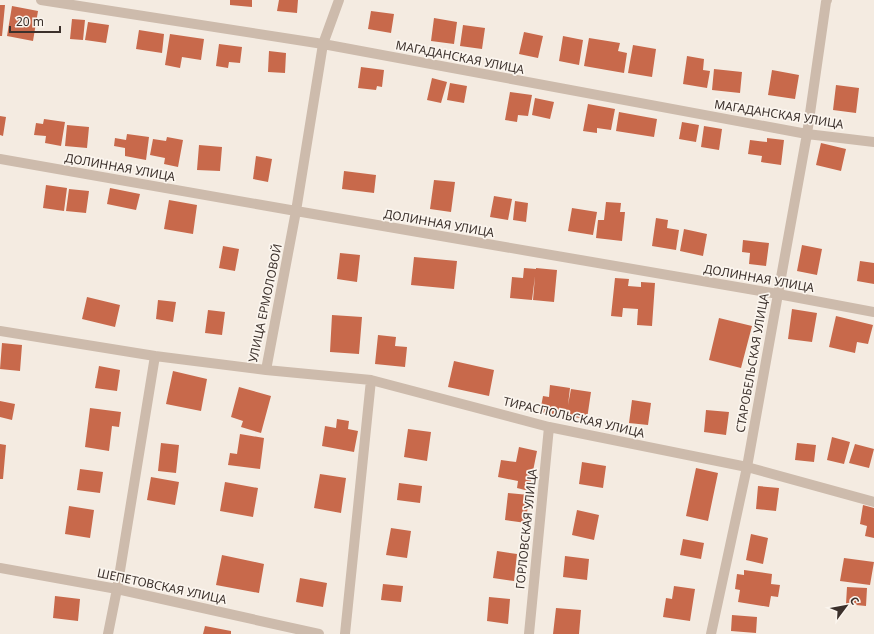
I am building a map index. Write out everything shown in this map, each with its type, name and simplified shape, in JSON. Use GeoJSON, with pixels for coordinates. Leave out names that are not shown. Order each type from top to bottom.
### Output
{"type":"FeatureCollection","features":[{"type":"Feature","properties":{"kind":"street","name":"МАГАДАНСКАЯ УЛИЦА"},"geometry":{"type":"LineString","coordinates":[[41,0],[323,44],[807,134],[874,142]]}},
{"type":"Feature","properties":{"kind":"street","name":"УЛИЦА ЕРМОЛОВОЙ"},"geometry":{"type":"LineString","coordinates":[[155,356],[266,370],[296,212],[323,44],[339,0]]}},
{"type":"Feature","properties":{"kind":"street","name":"СТАРОБЕЛЬСКАЯ УЛИЦА"},"geometry":{"type":"LineString","coordinates":[[711,634],[747,467],[807,134],[827,0]]}},
{"type":"Feature","properties":{"kind":"street","name":"ДОЛИННАЯ УЛИЦА"},"geometry":{"type":"LineString","coordinates":[[0,159],[874,312]]}},
{"type":"Feature","properties":{"kind":"street"},"geometry":{"type":"LineString","coordinates":[[0,331],[155,356],[117,589],[108,634]]}},
{"type":"Feature","properties":{"kind":"street","name":"ТИРАСПОЛЬСКАЯ УЛИЦА"},"geometry":{"type":"LineString","coordinates":[[266,370],[371,380],[549,427],[747,467],[874,502]]}},
{"type":"Feature","properties":{"kind":"street"},"geometry":{"type":"LineString","coordinates":[[345,634],[371,380]]}},
{"type":"Feature","properties":{"kind":"street","name":"ГОРЛОВСКАЯ УЛИЦА"},"geometry":{"type":"LineString","coordinates":[[529,634],[549,427]]}},
{"type":"Feature","properties":{"kind":"street","name":"ШЕПЕТОВСКАЯ УЛИЦА"},"geometry":{"type":"LineString","coordinates":[[0,568],[117,589],[319,634]]}},
{"type":"Feature","properties":{"kind":"building"},"geometry":{"type":"Polygon","coordinates":[[[230,0],[252,0],[252,7],[230,5],[230,0]]]}},
{"type":"Feature","properties":{"kind":"building"},"geometry":{"type":"Polygon","coordinates":[[[279,0],[298,0],[297,13],[277,11],[279,0]]]}},
{"type":"Feature","properties":{"kind":"building"},"geometry":{"type":"Polygon","coordinates":[[[0,5],[5,5],[2,36],[0,36],[0,5]]]}},
{"type":"Feature","properties":{"kind":"building"},"geometry":{"type":"Polygon","coordinates":[[[12,6],[38,11],[33,41],[7,36],[12,6]]]}},
{"type":"Feature","properties":{"kind":"building"},"geometry":{"type":"Polygon","coordinates":[[[371,11],[394,14],[391,33],[368,29],[371,11]]]}},
{"type":"Feature","properties":{"kind":"building"},"geometry":{"type":"Polygon","coordinates":[[[434,18],[457,22],[454,44],[431,41],[434,18]]]}},
{"type":"Feature","properties":{"kind":"building"},"geometry":{"type":"Polygon","coordinates":[[[72,19],[85,20],[83,40],[70,39],[72,19]]]}},
{"type":"Feature","properties":{"kind":"building"},"geometry":{"type":"Polygon","coordinates":[[[88,22],[109,25],[106,43],[85,40],[88,22]]]}},
{"type":"Feature","properties":{"kind":"building"},"geometry":{"type":"Polygon","coordinates":[[[463,25],[485,28],[482,49],[460,46],[463,25]]]}},
{"type":"Feature","properties":{"kind":"building"},"geometry":{"type":"Polygon","coordinates":[[[139,30],[164,34],[162,53],[136,49],[139,30]]]}},
{"type":"Feature","properties":{"kind":"building"},"geometry":{"type":"Polygon","coordinates":[[[524,32],[543,36],[538,58],[519,54],[524,32]]]}},
{"type":"Feature","properties":{"kind":"building"},"geometry":{"type":"Polygon","coordinates":[[[170,34],[204,39],[201,60],[182,57],[180,68],[165,65],[170,34]]]}},
{"type":"Feature","properties":{"kind":"building"},"geometry":{"type":"Polygon","coordinates":[[[563,36],[583,40],[579,65],[559,61],[563,36]]]}},
{"type":"Feature","properties":{"kind":"building"},"geometry":{"type":"Polygon","coordinates":[[[589,38],[620,43],[618,51],[627,53],[624,73],[584,66],[589,38]]]}},
{"type":"Feature","properties":{"kind":"building"},"geometry":{"type":"Polygon","coordinates":[[[219,44],[242,47],[240,63],[229,62],[228,68],[216,66],[219,44]]]}},
{"type":"Feature","properties":{"kind":"building"},"geometry":{"type":"Polygon","coordinates":[[[633,45],[656,49],[652,77],[628,73],[633,45]]]}},
{"type":"Feature","properties":{"kind":"building"},"geometry":{"type":"Polygon","coordinates":[[[269,51],[286,53],[285,73],[268,72],[269,51]]]}},
{"type":"Feature","properties":{"kind":"building"},"geometry":{"type":"Polygon","coordinates":[[[687,56],[704,59],[703,70],[710,71],[707,88],[683,84],[687,56]]]}},
{"type":"Feature","properties":{"kind":"building"},"geometry":{"type":"Polygon","coordinates":[[[361,67],[384,70],[382,87],[377,86],[376,90],[358,88],[361,67]]]}},
{"type":"Feature","properties":{"kind":"building"},"geometry":{"type":"Polygon","coordinates":[[[714,69],[742,72],[740,93],[712,90],[714,69]]]}},
{"type":"Feature","properties":{"kind":"building"},"geometry":{"type":"Polygon","coordinates":[[[772,70],[799,75],[795,99],[768,95],[772,70]]]}},
{"type":"Feature","properties":{"kind":"building"},"geometry":{"type":"Polygon","coordinates":[[[432,78],[447,82],[441,103],[427,100],[432,78]]]}},
{"type":"Feature","properties":{"kind":"building"},"geometry":{"type":"Polygon","coordinates":[[[450,83],[467,86],[464,103],[447,100],[450,83]]]}},
{"type":"Feature","properties":{"kind":"building"},"geometry":{"type":"Polygon","coordinates":[[[836,85],[859,88],[856,113],[833,110],[836,85]]]}},
{"type":"Feature","properties":{"kind":"building"},"geometry":{"type":"Polygon","coordinates":[[[510,92],[532,95],[528,116],[518,115],[517,122],[505,120],[510,92]]]}},
{"type":"Feature","properties":{"kind":"building"},"geometry":{"type":"Polygon","coordinates":[[[535,98],[554,102],[550,119],[532,115],[535,98]]]}},
{"type":"Feature","properties":{"kind":"building"},"geometry":{"type":"Polygon","coordinates":[[[588,104],[615,109],[611,130],[597,128],[597,133],[583,131],[588,104]]]}},
{"type":"Feature","properties":{"kind":"building"},"geometry":{"type":"Polygon","coordinates":[[[619,112],[657,119],[654,137],[616,131],[619,112]]]}},
{"type":"Feature","properties":{"kind":"building"},"geometry":{"type":"Polygon","coordinates":[[[0,116],[6,117],[3,136],[0,135],[0,116]]]}},
{"type":"Feature","properties":{"kind":"building"},"geometry":{"type":"Polygon","coordinates":[[[44,119],[65,122],[61,146],[45,143],[46,136],[34,135],[36,123],[43,124],[44,119]]]}},
{"type":"Feature","properties":{"kind":"building"},"geometry":{"type":"Polygon","coordinates":[[[682,122],[699,125],[696,142],[679,139],[682,122]]]}},
{"type":"Feature","properties":{"kind":"building"},"geometry":{"type":"Polygon","coordinates":[[[67,125],[89,127],[87,148],[65,146],[67,125]]]}},
{"type":"Feature","properties":{"kind":"building"},"geometry":{"type":"Polygon","coordinates":[[[704,126],[722,129],[719,150],[701,147],[704,126]]]}},
{"type":"Feature","properties":{"kind":"building"},"geometry":{"type":"Polygon","coordinates":[[[127,134],[149,137],[146,160],[125,156],[125,148],[114,146],[115,138],[126,140],[127,134]]]}},
{"type":"Feature","properties":{"kind":"building"},"geometry":{"type":"Polygon","coordinates":[[[167,137],[183,140],[178,167],[164,164],[165,158],[150,155],[153,139],[166,141],[167,137]]]}},
{"type":"Feature","properties":{"kind":"building"},"geometry":{"type":"Polygon","coordinates":[[[767,138],[784,140],[781,165],[761,162],[762,156],[748,154],[750,140],[767,142],[767,138]]]}},
{"type":"Feature","properties":{"kind":"building"},"geometry":{"type":"Polygon","coordinates":[[[821,143],[846,149],[841,171],[816,165],[821,143]]]}},
{"type":"Feature","properties":{"kind":"building"},"geometry":{"type":"Polygon","coordinates":[[[199,145],[222,147],[220,171],[197,170],[199,145]]]}},
{"type":"Feature","properties":{"kind":"building"},"geometry":{"type":"Polygon","coordinates":[[[256,156],[272,159],[268,182],[253,179],[256,156]]]}},
{"type":"Feature","properties":{"kind":"building"},"geometry":{"type":"Polygon","coordinates":[[[344,171],[376,175],[374,193],[342,189],[344,171]]]}},
{"type":"Feature","properties":{"kind":"building"},"geometry":{"type":"Polygon","coordinates":[[[434,180],[455,182],[451,212],[430,209],[434,180]]]}},
{"type":"Feature","properties":{"kind":"building"},"geometry":{"type":"Polygon","coordinates":[[[46,185],[67,188],[64,211],[43,208],[46,185]]]}},
{"type":"Feature","properties":{"kind":"building"},"geometry":{"type":"Polygon","coordinates":[[[110,188],[140,194],[136,210],[107,204],[110,188]]]}},
{"type":"Feature","properties":{"kind":"building"},"geometry":{"type":"Polygon","coordinates":[[[69,189],[89,191],[86,213],[66,211],[69,189]]]}},
{"type":"Feature","properties":{"kind":"building"},"geometry":{"type":"Polygon","coordinates":[[[494,196],[512,199],[508,220],[490,217],[494,196]]]}},
{"type":"Feature","properties":{"kind":"building"},"geometry":{"type":"Polygon","coordinates":[[[169,200],[197,205],[193,234],[164,229],[169,200]]]}},
{"type":"Feature","properties":{"kind":"building"},"geometry":{"type":"Polygon","coordinates":[[[515,201],[528,203],[526,222],[513,220],[515,201]]]}},
{"type":"Feature","properties":{"kind":"building"},"geometry":{"type":"Polygon","coordinates":[[[606,202],[621,203],[620,212],[625,212],[622,241],[596,238],[598,220],[604,220],[606,202]]]}},
{"type":"Feature","properties":{"kind":"building"},"geometry":{"type":"Polygon","coordinates":[[[572,208],[597,212],[593,235],[568,231],[572,208]]]}},
{"type":"Feature","properties":{"kind":"building"},"geometry":{"type":"Polygon","coordinates":[[[656,218],[668,220],[667,228],[679,230],[676,250],[652,246],[656,218]]]}},
{"type":"Feature","properties":{"kind":"building"},"geometry":{"type":"Polygon","coordinates":[[[684,229],[707,234],[703,256],[680,251],[684,229]]]}},
{"type":"Feature","properties":{"kind":"building"},"geometry":{"type":"Polygon","coordinates":[[[743,240],[769,243],[766,266],[749,264],[750,253],[742,252],[743,240]]]}},
{"type":"Feature","properties":{"kind":"building"},"geometry":{"type":"Polygon","coordinates":[[[802,245],[822,249],[817,275],[797,271],[802,245]]]}},
{"type":"Feature","properties":{"kind":"building"},"geometry":{"type":"Polygon","coordinates":[[[223,246],[239,249],[235,271],[219,268],[223,246]]]}},
{"type":"Feature","properties":{"kind":"building"},"geometry":{"type":"Polygon","coordinates":[[[340,253],[360,255],[357,282],[337,279],[340,253]]]}},
{"type":"Feature","properties":{"kind":"building"},"geometry":{"type":"Polygon","coordinates":[[[414,257],[457,261],[454,289],[411,285],[414,257]]]}},
{"type":"Feature","properties":{"kind":"building"},"geometry":{"type":"Polygon","coordinates":[[[860,261],[874,263],[874,284],[857,281],[860,261]]]}},
{"type":"Feature","properties":{"kind":"building"},"geometry":{"type":"Polygon","coordinates":[[[524,268],[557,270],[554,302],[533,300],[535,276],[532,300],[510,298],[512,277],[523,278],[524,268]]]}},
{"type":"Feature","properties":{"kind":"building"},"geometry":{"type":"Polygon","coordinates":[[[615,278],[629,279],[628,286],[641,287],[641,282],[655,283],[652,326],[637,325],[638,309],[623,308],[622,317],[611,316],[615,278]]]}},
{"type":"Feature","properties":{"kind":"building"},"geometry":{"type":"Polygon","coordinates":[[[87,297],[120,305],[115,327],[82,319],[87,297]]]}},
{"type":"Feature","properties":{"kind":"building"},"geometry":{"type":"Polygon","coordinates":[[[158,300],[176,302],[173,322],[156,319],[158,300]]]}},
{"type":"Feature","properties":{"kind":"building"},"geometry":{"type":"Polygon","coordinates":[[[792,309],[817,313],[812,342],[788,339],[792,309]]]}},
{"type":"Feature","properties":{"kind":"building"},"geometry":{"type":"Polygon","coordinates":[[[208,310],[225,312],[222,335],[205,333],[208,310]]]}},
{"type":"Feature","properties":{"kind":"building"},"geometry":{"type":"Polygon","coordinates":[[[332,315],[362,317],[359,354],[330,352],[332,315]]]}},
{"type":"Feature","properties":{"kind":"building"},"geometry":{"type":"Polygon","coordinates":[[[836,316],[873,325],[868,344],[857,342],[855,353],[829,347],[836,316]]]}},
{"type":"Feature","properties":{"kind":"building"},"geometry":{"type":"Polygon","coordinates":[[[719,318],[752,326],[741,368],[709,360],[719,318]]]}},
{"type":"Feature","properties":{"kind":"building"},"geometry":{"type":"Polygon","coordinates":[[[378,335],[396,337],[395,346],[407,347],[405,367],[375,364],[378,335]]]}},
{"type":"Feature","properties":{"kind":"building"},"geometry":{"type":"Polygon","coordinates":[[[2,343],[22,345],[20,371],[0,369],[2,343]]]}},
{"type":"Feature","properties":{"kind":"building"},"geometry":{"type":"Polygon","coordinates":[[[454,361],[494,370],[489,396],[448,387],[454,361]]]}},
{"type":"Feature","properties":{"kind":"building"},"geometry":{"type":"Polygon","coordinates":[[[99,366],[120,370],[117,391],[95,388],[99,366]]]}},
{"type":"Feature","properties":{"kind":"building"},"geometry":{"type":"Polygon","coordinates":[[[173,371],[207,379],[201,411],[166,404],[173,371]]]}},
{"type":"Feature","properties":{"kind":"building"},"geometry":{"type":"Polygon","coordinates":[[[550,385],[570,388],[568,405],[571,389],[591,392],[587,419],[540,412],[543,396],[549,397],[550,385]]]}},
{"type":"Feature","properties":{"kind":"building"},"geometry":{"type":"Polygon","coordinates":[[[239,387],[271,396],[261,433],[241,427],[243,421],[231,417],[239,387]]]}},
{"type":"Feature","properties":{"kind":"building"},"geometry":{"type":"Polygon","coordinates":[[[632,400],[651,403],[648,425],[629,423],[632,400]]]}},
{"type":"Feature","properties":{"kind":"building"},"geometry":{"type":"Polygon","coordinates":[[[0,401],[15,404],[12,420],[0,417],[0,401]]]}},
{"type":"Feature","properties":{"kind":"building"},"geometry":{"type":"Polygon","coordinates":[[[90,408],[121,412],[119,427],[112,426],[109,451],[85,447],[90,408]]]}},
{"type":"Feature","properties":{"kind":"building"},"geometry":{"type":"Polygon","coordinates":[[[706,410],[729,412],[726,435],[704,432],[706,410]]]}},
{"type":"Feature","properties":{"kind":"building"},"geometry":{"type":"Polygon","coordinates":[[[337,419],[349,421],[348,429],[358,431],[354,452],[322,446],[325,426],[336,428],[337,419]]]}},
{"type":"Feature","properties":{"kind":"building"},"geometry":{"type":"Polygon","coordinates":[[[408,429],[431,432],[427,461],[404,457],[408,429]]]}},
{"type":"Feature","properties":{"kind":"building"},"geometry":{"type":"Polygon","coordinates":[[[240,434],[264,438],[260,469],[228,465],[230,453],[237,454],[240,434]]]}},
{"type":"Feature","properties":{"kind":"building"},"geometry":{"type":"Polygon","coordinates":[[[832,437],[850,442],[844,464],[827,460],[832,437]]]}},
{"type":"Feature","properties":{"kind":"building"},"geometry":{"type":"Polygon","coordinates":[[[161,443],[179,445],[176,473],[158,471],[161,443]]]}},
{"type":"Feature","properties":{"kind":"building"},"geometry":{"type":"Polygon","coordinates":[[[797,443],[816,445],[814,462],[795,460],[797,443]]]}},
{"type":"Feature","properties":{"kind":"building"},"geometry":{"type":"Polygon","coordinates":[[[0,444],[6,445],[3,479],[0,479],[0,444]]]}},
{"type":"Feature","properties":{"kind":"building"},"geometry":{"type":"Polygon","coordinates":[[[855,444],[874,449],[869,468],[849,463],[855,444]]]}},
{"type":"Feature","properties":{"kind":"building"},"geometry":{"type":"Polygon","coordinates":[[[519,447],[537,451],[529,491],[517,488],[518,481],[498,477],[501,460],[516,462],[519,447]]]}},
{"type":"Feature","properties":{"kind":"building"},"geometry":{"type":"Polygon","coordinates":[[[582,462],[606,466],[603,488],[579,484],[582,462]]]}},
{"type":"Feature","properties":{"kind":"building"},"geometry":{"type":"Polygon","coordinates":[[[696,468],[718,473],[708,521],[686,516],[696,468]]]}},
{"type":"Feature","properties":{"kind":"building"},"geometry":{"type":"Polygon","coordinates":[[[80,469],[103,472],[100,493],[77,490],[80,469]]]}},
{"type":"Feature","properties":{"kind":"building"},"geometry":{"type":"Polygon","coordinates":[[[320,474],[346,478],[341,513],[314,508],[320,474]]]}},
{"type":"Feature","properties":{"kind":"building"},"geometry":{"type":"Polygon","coordinates":[[[151,477],[179,482],[175,505],[147,500],[151,477]]]}},
{"type":"Feature","properties":{"kind":"building"},"geometry":{"type":"Polygon","coordinates":[[[225,482],[258,488],[253,517],[220,511],[225,482]]]}},
{"type":"Feature","properties":{"kind":"building"},"geometry":{"type":"Polygon","coordinates":[[[399,483],[422,486],[420,503],[397,500],[399,483]]]}},
{"type":"Feature","properties":{"kind":"building"},"geometry":{"type":"Polygon","coordinates":[[[758,486],[779,488],[776,511],[756,509],[758,486]]]}},
{"type":"Feature","properties":{"kind":"building"},"geometry":{"type":"Polygon","coordinates":[[[508,493],[529,495],[526,523],[505,520],[508,493]]]}},
{"type":"Feature","properties":{"kind":"building"},"geometry":{"type":"Polygon","coordinates":[[[863,505],[874,508],[874,538],[865,536],[867,526],[860,524],[863,505]]]}},
{"type":"Feature","properties":{"kind":"building"},"geometry":{"type":"Polygon","coordinates":[[[69,506],[94,510],[90,538],[65,534],[69,506]]]}},
{"type":"Feature","properties":{"kind":"building"},"geometry":{"type":"Polygon","coordinates":[[[577,510],[599,515],[594,540],[572,535],[577,510]]]}},
{"type":"Feature","properties":{"kind":"building"},"geometry":{"type":"Polygon","coordinates":[[[391,528],[411,531],[407,558],[386,555],[391,528]]]}},
{"type":"Feature","properties":{"kind":"building"},"geometry":{"type":"Polygon","coordinates":[[[751,534],[768,538],[763,564],[746,560],[751,534]]]}},
{"type":"Feature","properties":{"kind":"building"},"geometry":{"type":"Polygon","coordinates":[[[683,539],[704,543],[701,559],[680,555],[683,539]]]}},
{"type":"Feature","properties":{"kind":"building"},"geometry":{"type":"Polygon","coordinates":[[[497,551],[517,554],[514,581],[493,578],[497,551]]]}},
{"type":"Feature","properties":{"kind":"building"},"geometry":{"type":"Polygon","coordinates":[[[222,555],[264,564],[259,593],[216,585],[222,555]]]}},
{"type":"Feature","properties":{"kind":"building"},"geometry":{"type":"Polygon","coordinates":[[[565,556],[589,559],[587,580],[563,577],[565,556]]]}},
{"type":"Feature","properties":{"kind":"building"},"geometry":{"type":"Polygon","coordinates":[[[844,558],[874,562],[870,585],[840,581],[844,558]]]}},
{"type":"Feature","properties":{"kind":"building"},"geometry":{"type":"Polygon","coordinates":[[[744,570],[772,574],[771,584],[780,585],[778,597],[771,596],[769,607],[738,602],[740,590],[735,589],[737,574],[744,575],[744,570]]]}},
{"type":"Feature","properties":{"kind":"building"},"geometry":{"type":"Polygon","coordinates":[[[300,578],[327,583],[323,607],[296,602],[300,578]]]}},
{"type":"Feature","properties":{"kind":"building"},"geometry":{"type":"Polygon","coordinates":[[[383,584],[403,586],[401,602],[381,600],[383,584]]]}},
{"type":"Feature","properties":{"kind":"building"},"geometry":{"type":"Polygon","coordinates":[[[674,586],[695,589],[690,621],[663,617],[666,598],[672,599],[674,586]]]}},
{"type":"Feature","properties":{"kind":"building"},"geometry":{"type":"Polygon","coordinates":[[[847,587],[867,588],[866,606],[846,604],[847,587]]]}},
{"type":"Feature","properties":{"kind":"building"},"geometry":{"type":"Polygon","coordinates":[[[55,596],[80,599],[78,621],[53,618],[55,596]]]}},
{"type":"Feature","properties":{"kind":"building"},"geometry":{"type":"Polygon","coordinates":[[[489,597],[510,599],[508,624],[487,621],[489,597]]]}},
{"type":"Feature","properties":{"kind":"building"},"geometry":{"type":"Polygon","coordinates":[[[556,608],[581,610],[579,634],[553,634],[556,608]]]}},
{"type":"Feature","properties":{"kind":"building"},"geometry":{"type":"Polygon","coordinates":[[[732,615],[757,617],[756,633],[731,631],[732,615]]]}},
{"type":"Feature","properties":{"kind":"building"},"geometry":{"type":"Polygon","coordinates":[[[205,626],[231,631],[231,634],[203,634],[205,626]]]}}]}
